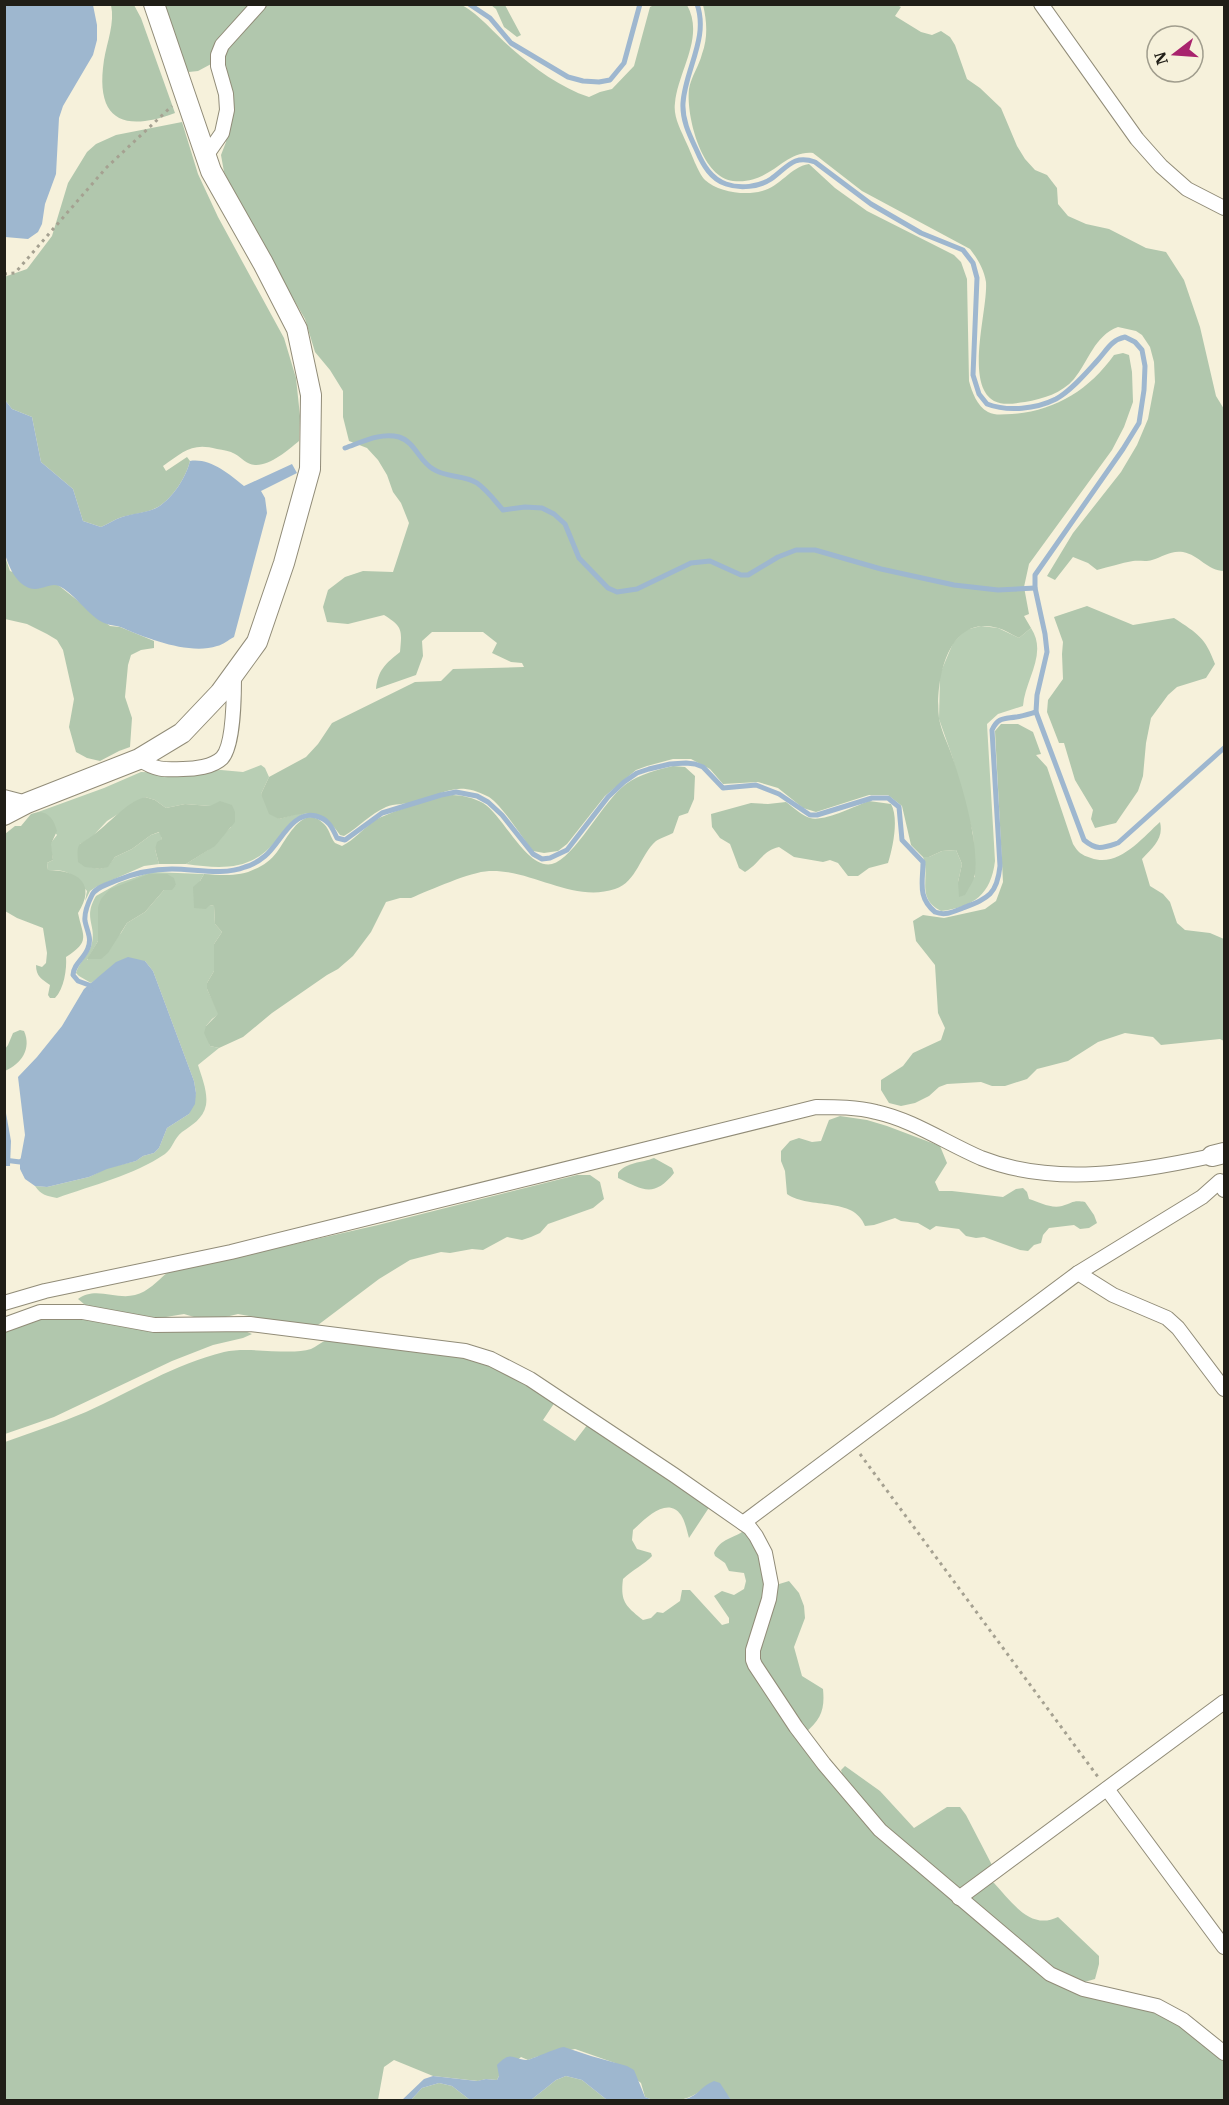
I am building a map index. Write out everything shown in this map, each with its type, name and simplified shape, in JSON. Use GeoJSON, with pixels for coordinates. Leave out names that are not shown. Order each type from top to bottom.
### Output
{"type":"FeatureCollection","features":[{"type":"Feature","properties":{"kind":"main road"},"geometry":{"type":"LineString","coordinates":[[4,814],[139,759],[182,733],[234,676],[257,642],[284,563],[310,468],[311,394],[297,329],[211,171],[154,4]]}},
{"type":"Feature","properties":{"kind":"street"},"geometry":{"type":"LineString","coordinates":[[206,156],[222,133],[227,110],[218,55],[222,45],[260,4]]}},
{"type":"Feature","properties":{"kind":"street"},"geometry":{"type":"LineString","coordinates":[[1041,4],[1137,139],[1161,166],[1187,189],[1224,208]]}},
{"type":"Feature","properties":{"kind":"street"},"geometry":{"type":"LineString","coordinates":[[139,759],[158,769],[178,770],[213,764],[223,758],[228,746],[233,719],[234,676]]}},
{"type":"Feature","properties":{"kind":"street"},"geometry":{"type":"LineString","coordinates":[[4,797],[27,803]]}},
{"type":"Feature","properties":{"kind":"street"},"geometry":{"type":"LineString","coordinates":[[4,1303],[45,1291],[231,1252],[816,1107],[852,1108],[876,1112],[910,1124],[982,1158],[1008,1166],[1048,1173],[1086,1174],[1155,1168],[1218,1154]]}},
{"type":"Feature","properties":{"kind":"street"},"geometry":{"type":"LineString","coordinates":[[743,1523],[1078,1273],[1202,1197],[1220,1181],[1224,1190]]}},
{"type":"Feature","properties":{"kind":"street"},"geometry":{"type":"LineString","coordinates":[[1078,1273],[1113,1295],[1167,1318],[1178,1328],[1224,1389]]}},
{"type":"Feature","properties":{"kind":"street"},"geometry":{"type":"LineString","coordinates":[[4,1324],[40,1312],[83,1312],[177,1327],[250,1324],[465,1351],[491,1359],[531,1379],[743,1523],[756,1536],[762,1545],[770,1572],[769,1599],[752,1655],[759,1672],[796,1727],[858,1806],[905,1853],[1050,1974],[1083,1989],[1157,2006],[1183,2020],[1224,2053]]}},
{"type":"Feature","properties":{"kind":"street"},"geometry":{"type":"LineString","coordinates":[[959,1898],[1224,1702]]}},
{"type":"Feature","properties":{"kind":"street"},"geometry":{"type":"LineString","coordinates":[[1107,1789],[1224,1947]]}},
{"type":"Feature","properties":{"kind":"path"},"geometry":{"type":"LineString","coordinates":[[4,274],[15,273],[106,168],[184,94]]}},
{"type":"Feature","properties":{"kind":"path"},"geometry":{"type":"LineString","coordinates":[[851,1443],[1107,1789]]}},
{"type":"Feature","properties":{"kind":"green space"},"geometry":{"type":"Polygon","coordinates":[[[895,4],[901,7],[895,16],[921,32],[932,35],[941,31],[950,37],[967,79],[1001,108],[1025,159],[1035,170],[1047,175],[1057,188],[1058,204],[1068,216],[1086,224],[1109,229],[1146,248],[1166,252],[1184,280],[1200,327],[1216,396],[1224,409],[1224,571],[1213,568],[1194,556],[1179,552],[1150,561],[1133,561],[1097,570],[1088,563],[1073,557],[1055,580],[1047,576],[1073,533],[1121,472],[1137,445],[1148,419],[1155,382],[1154,362],[1150,347],[1142,335],[1136,331],[1118,327],[1103,336],[1074,379],[1058,392],[1025,402],[1006,404],[994,401],[985,392],[980,379],[979,346],[986,282],[980,264],[970,249],[862,191],[813,153],[793,157],[768,173],[746,181],[733,181],[722,177],[712,169],[704,157],[693,128],[689,100],[690,85],[701,58],[706,36],[703,5],[895,4]]]}},
{"type":"Feature","properties":{"kind":"green space"},"geometry":{"type":"Polygon","coordinates":[[[111,5],[134,5],[141,18],[175,113],[156,119],[127,121],[116,116],[109,108],[104,96],[102,80],[111,26],[111,5]]]}},
{"type":"Feature","properties":{"kind":"green space"},"geometry":{"type":"Polygon","coordinates":[[[162,5],[255,5],[213,63],[198,71],[189,72],[184,69],[162,5]]]}},
{"type":"Feature","properties":{"kind":"green space"},"geometry":{"type":"Polygon","coordinates":[[[263,5],[462,5],[538,70],[558,83],[589,97],[612,89],[634,66],[650,7],[687,5],[692,17],[692,42],[677,91],[675,108],[676,118],[702,177],[710,184],[724,190],[740,193],[755,192],[774,186],[796,169],[809,164],[835,188],[867,211],[954,255],[961,262],[967,279],[969,381],[976,398],[984,409],[1000,415],[1028,412],[1057,403],[1094,379],[1114,355],[1123,353],[1129,355],[1133,402],[1124,427],[1112,450],[1029,564],[1024,587],[1029,614],[1024,616],[1031,628],[1019,638],[998,628],[981,626],[967,631],[956,640],[942,670],[938,703],[939,718],[964,797],[976,861],[975,874],[965,895],[959,897],[958,882],[962,864],[956,850],[942,851],[929,857],[923,857],[911,845],[902,806],[888,795],[869,795],[816,812],[803,808],[778,788],[758,782],[723,784],[710,769],[691,759],[673,759],[636,770],[605,796],[567,844],[558,851],[544,853],[533,851],[494,801],[467,789],[450,790],[410,803],[386,807],[344,836],[320,816],[306,813],[279,819],[269,814],[261,794],[269,777],[306,757],[332,723],[415,682],[441,681],[453,669],[524,667],[522,663],[511,662],[492,653],[497,643],[483,632],[432,632],[422,641],[423,656],[416,675],[376,689],[378,677],[383,668],[400,652],[401,634],[398,626],[384,615],[348,624],[327,622],[323,607],[328,590],[345,577],[363,571],[393,572],[409,523],[378,460],[367,448],[349,441],[343,417],[343,391],[315,352],[305,319],[257,236],[224,172],[221,155],[226,142],[231,99],[225,58],[227,46],[263,5]]]}},
{"type":"Feature","properties":{"kind":"green space"},"geometry":{"type":"Polygon","coordinates":[[[491,5],[505,5],[521,35],[517,37],[504,27],[496,9],[491,5]]]}},
{"type":"Feature","properties":{"kind":"green space"},"geometry":{"type":"Polygon","coordinates":[[[182,122],[198,174],[218,217],[284,338],[296,378],[300,416],[299,441],[278,457],[261,465],[249,463],[224,450],[201,447],[188,450],[163,466],[166,471],[187,457],[190,461],[178,487],[164,503],[154,509],[119,518],[101,527],[83,521],[73,489],[41,462],[32,417],[12,409],[5,400],[4,277],[27,269],[52,236],[68,183],[87,152],[96,144],[116,135],[182,122]]]}},
{"type":"Feature","properties":{"kind":"green space"},"geometry":{"type":"Polygon","coordinates":[[[4,554],[10,571],[48,585],[58,585],[110,626],[120,627],[154,641],[154,648],[141,650],[131,655],[128,665],[125,697],[132,718],[130,747],[100,761],[76,752],[69,727],[74,699],[63,650],[57,640],[47,634],[27,624],[5,619],[4,554]]]}},
{"type":"Feature","properties":{"kind":"green space"},"geometry":{"type":"Polygon","coordinates":[[[1087,606],[1133,625],[1174,618],[1200,637],[1215,664],[1206,678],[1177,687],[1151,718],[1143,776],[1138,791],[1116,823],[1095,828],[1091,819],[1093,810],[1075,780],[1064,743],[1059,743],[1047,712],[1048,700],[1063,679],[1063,642],[1054,617],[1087,606]]]}},
{"type":"Feature","properties":{"kind":"green space"},"geometry":{"type":"Polygon","coordinates":[[[981,626],[998,628],[1019,638],[1031,628],[1036,638],[1036,657],[1023,706],[998,714],[987,724],[995,861],[990,882],[979,897],[972,902],[941,911],[928,900],[923,857],[929,857],[942,851],[956,850],[962,864],[958,882],[975,877],[973,834],[952,756],[939,719],[940,674],[953,643],[965,630],[981,626]]]}},
{"type":"Feature","properties":{"kind":"green space"},"geometry":{"type":"Polygon","coordinates":[[[1001,724],[1018,724],[1033,732],[1041,754],[1036,755],[1047,767],[1073,844],[1082,854],[1101,860],[1111,859],[1129,850],[1160,822],[1159,838],[1142,859],[1150,886],[1163,894],[1170,902],[1177,923],[1185,930],[1210,933],[1224,939],[1224,1041],[1220,1039],[1161,1045],[1153,1037],[1125,1033],[1098,1042],[1068,1061],[1037,1069],[1027,1079],[1005,1086],[992,1086],[981,1082],[947,1084],[915,1103],[901,1106],[889,1103],[881,1090],[881,1080],[903,1066],[913,1053],[941,1040],[945,1028],[938,1013],[935,965],[916,941],[913,921],[923,915],[944,918],[985,909],[996,901],[1003,882],[995,731],[1001,724]]]}},
{"type":"Feature","properties":{"kind":"green space"},"geometry":{"type":"Polygon","coordinates":[[[261,765],[269,777],[261,794],[279,819],[306,813],[292,821],[266,851],[246,863],[224,867],[186,864],[208,850],[231,827],[210,806],[185,804],[166,808],[155,800],[145,797],[107,821],[91,838],[80,844],[90,867],[100,869],[108,866],[115,857],[160,832],[162,839],[155,849],[159,864],[144,866],[96,887],[90,891],[85,901],[87,891],[75,878],[67,872],[48,870],[47,863],[53,860],[50,844],[57,835],[38,812],[141,772],[177,773],[221,770],[243,772],[261,765]]]}},
{"type":"Feature","properties":{"kind":"green space"},"geometry":{"type":"Polygon","coordinates":[[[673,766],[685,767],[695,776],[694,799],[688,813],[679,816],[673,833],[656,841],[622,886],[599,892],[584,892],[520,875],[489,871],[461,878],[411,898],[386,902],[371,932],[353,956],[338,969],[272,1013],[243,1037],[219,1048],[210,1046],[204,1033],[206,1026],[218,1014],[207,989],[207,983],[214,971],[214,944],[222,932],[215,924],[214,906],[210,905],[206,909],[194,908],[193,887],[204,874],[237,874],[249,872],[261,866],[275,855],[296,825],[309,817],[316,818],[324,824],[335,843],[342,846],[380,818],[425,801],[452,795],[468,797],[483,803],[491,809],[533,859],[543,864],[552,864],[570,852],[617,792],[626,784],[643,775],[673,766]]]}},
{"type":"Feature","properties":{"kind":"green space"},"geometry":{"type":"Polygon","coordinates":[[[145,797],[155,800],[166,808],[185,804],[210,806],[220,801],[232,805],[235,822],[215,846],[186,864],[159,864],[155,849],[157,842],[162,839],[159,832],[115,857],[108,867],[100,869],[85,867],[78,862],[80,844],[117,814],[145,797]]]}},
{"type":"Feature","properties":{"kind":"green space"},"geometry":{"type":"Polygon","coordinates":[[[869,801],[891,804],[895,817],[893,841],[888,863],[869,868],[858,876],[848,876],[838,863],[830,860],[823,862],[794,857],[779,847],[769,851],[745,872],[739,868],[730,844],[720,838],[712,827],[711,814],[751,803],[786,802],[803,815],[816,819],[831,816],[869,801]]]}},
{"type":"Feature","properties":{"kind":"green space"},"geometry":{"type":"Polygon","coordinates":[[[38,812],[51,818],[57,831],[51,844],[53,860],[47,863],[48,870],[76,876],[85,887],[86,894],[78,913],[83,933],[82,942],[74,952],[66,957],[64,979],[55,998],[50,998],[48,995],[50,985],[40,977],[36,969],[36,965],[42,967],[46,963],[47,953],[43,928],[5,911],[5,834],[15,826],[21,826],[31,814],[38,812]]]}},
{"type":"Feature","properties":{"kind":"green space"},"geometry":{"type":"Polygon","coordinates":[[[151,872],[204,874],[200,881],[210,905],[214,906],[215,924],[222,932],[214,944],[214,971],[207,983],[207,989],[219,1014],[206,1026],[210,1046],[219,1048],[198,1065],[206,1095],[205,1110],[197,1121],[179,1134],[168,1152],[153,1161],[127,1174],[57,1198],[47,1196],[35,1186],[47,1187],[89,1177],[107,1168],[136,1161],[154,1153],[159,1148],[167,1128],[189,1114],[196,1093],[194,1081],[153,971],[145,961],[102,975],[91,983],[76,973],[92,943],[90,910],[92,904],[96,896],[119,883],[151,872]],[[176,885],[98,907],[98,941],[87,960],[121,933],[127,923],[145,912],[164,890],[176,885]]]}},
{"type":"Feature","properties":{"kind":"green space"},"geometry":{"type":"Polygon","coordinates":[[[149,874],[167,874],[174,878],[176,885],[172,890],[164,890],[145,912],[127,923],[108,953],[101,959],[87,959],[98,941],[98,907],[101,899],[110,889],[149,874]]]}},
{"type":"Feature","properties":{"kind":"green space"},"geometry":{"type":"Polygon","coordinates":[[[24,1031],[26,1050],[16,1064],[5,1071],[5,1049],[13,1033],[24,1031]]]}},
{"type":"Feature","properties":{"kind":"green space"},"geometry":{"type":"Polygon","coordinates":[[[840,1116],[887,1126],[940,1146],[947,1163],[935,1182],[939,1191],[1003,1197],[1016,1189],[1023,1188],[1029,1199],[1049,1206],[1058,1207],[1075,1202],[1085,1202],[1097,1223],[1089,1228],[1080,1229],[1074,1225],[1049,1228],[1043,1235],[1041,1243],[1034,1245],[1028,1251],[984,1237],[966,1236],[959,1229],[936,1226],[930,1230],[918,1223],[895,1218],[865,1226],[859,1217],[842,1207],[807,1202],[787,1194],[781,1151],[790,1141],[799,1138],[812,1142],[821,1141],[829,1120],[840,1116]]]}},
{"type":"Feature","properties":{"kind":"green space"},"geometry":{"type":"Polygon","coordinates":[[[654,1158],[672,1168],[674,1173],[660,1186],[654,1189],[641,1188],[618,1178],[621,1169],[654,1158]]]}},
{"type":"Feature","properties":{"kind":"green space"},"geometry":{"type":"Polygon","coordinates":[[[577,1175],[590,1175],[600,1182],[604,1199],[593,1208],[548,1224],[540,1233],[522,1240],[507,1237],[483,1250],[441,1252],[410,1260],[379,1279],[314,1328],[238,1314],[213,1320],[204,1320],[184,1314],[160,1318],[90,1309],[78,1299],[85,1295],[98,1293],[120,1296],[140,1294],[167,1273],[378,1225],[577,1175]]]}},
{"type":"Feature","properties":{"kind":"green space"},"geometry":{"type":"Polygon","coordinates":[[[81,1316],[151,1330],[245,1331],[252,1334],[213,1345],[172,1361],[54,1417],[5,1434],[4,1329],[36,1319],[81,1316]]]}},
{"type":"Feature","properties":{"kind":"green space"},"geometry":{"type":"Polygon","coordinates":[[[327,1340],[464,1355],[527,1381],[555,1402],[543,1420],[575,1441],[588,1424],[710,1506],[689,1538],[681,1515],[675,1509],[669,1508],[656,1511],[633,1530],[632,1540],[637,1549],[651,1553],[652,1556],[623,1579],[622,1593],[628,1607],[643,1620],[651,1618],[657,1612],[663,1613],[680,1601],[682,1590],[690,1590],[722,1625],[729,1623],[729,1618],[714,1596],[722,1591],[734,1595],[744,1589],[746,1581],[744,1573],[729,1571],[725,1563],[714,1553],[724,1542],[745,1530],[758,1545],[767,1580],[749,1651],[825,1772],[1060,1984],[1093,1998],[1151,2009],[1180,2024],[1199,2038],[1224,2060],[1224,2100],[731,2100],[727,2095],[705,2087],[684,2099],[660,2101],[645,2097],[641,2083],[615,2063],[575,2049],[528,2060],[521,2057],[497,2080],[478,2081],[433,2076],[394,2060],[384,2067],[378,2100],[5,2100],[5,1442],[86,1412],[188,1363],[206,1357],[234,1350],[302,1351],[327,1340]]]}},
{"type":"Feature","properties":{"kind":"green space"},"geometry":{"type":"Polygon","coordinates":[[[789,1581],[799,1593],[804,1606],[805,1618],[794,1647],[802,1676],[823,1689],[821,1714],[805,1733],[759,1665],[756,1651],[776,1585],[789,1581]]]}},
{"type":"Feature","properties":{"kind":"green space"},"geometry":{"type":"Polygon","coordinates":[[[845,1766],[880,1791],[914,1828],[947,1807],[960,1807],[993,1867],[960,1891],[885,1830],[845,1783],[841,1770],[845,1766]]]}},
{"type":"Feature","properties":{"kind":"green space"},"geometry":{"type":"Polygon","coordinates":[[[988,1881],[994,1883],[1014,1905],[1030,1917],[1048,1920],[1058,1917],[1099,1956],[1095,1979],[1081,1983],[1055,1971],[971,1904],[970,1895],[988,1881]]]}},
{"type":"Feature","properties":{"kind":"green space"},"geometry":{"type":"Polygon","coordinates":[[[566,2076],[582,2080],[607,2100],[531,2100],[556,2080],[566,2076]]]}},
{"type":"Feature","properties":{"kind":"green space"},"geometry":{"type":"Polygon","coordinates":[[[439,2083],[452,2086],[470,2100],[411,2100],[422,2088],[439,2083]]]}},
{"type":"Feature","properties":{"kind":"water"},"geometry":{"type":"Polygon","coordinates":[[[4,5],[93,5],[97,25],[97,40],[93,55],[63,106],[59,118],[56,174],[45,204],[42,224],[38,232],[28,239],[5,237],[4,5]]]}},
{"type":"Feature","properties":{"kind":"water"},"geometry":{"type":"Polygon","coordinates":[[[5,400],[12,409],[32,417],[41,462],[73,489],[83,521],[101,527],[119,518],[154,509],[164,503],[178,487],[190,461],[212,464],[244,486],[292,464],[297,473],[261,491],[265,498],[267,513],[234,637],[221,645],[206,648],[194,649],[169,644],[101,622],[69,592],[59,586],[52,585],[34,589],[17,579],[5,554],[5,400]]]}},
{"type":"Feature","properties":{"kind":"water"},"geometry":{"type":"Polygon","coordinates":[[[128,957],[145,961],[153,971],[194,1081],[195,1104],[189,1114],[167,1128],[159,1148],[154,1153],[89,1177],[47,1187],[35,1186],[25,1179],[20,1169],[25,1135],[18,1077],[62,1026],[84,989],[116,962],[128,957]]]}},
{"type":"Feature","properties":{"kind":"water"},"geometry":{"type":"Polygon","coordinates":[[[4,1102],[11,1141],[10,1166],[4,1166],[4,1102]]]}},
{"type":"Feature","properties":{"kind":"water"},"geometry":{"type":"Polygon","coordinates":[[[564,2047],[634,2070],[645,2097],[653,2100],[607,2100],[582,2080],[566,2076],[556,2080],[531,2100],[470,2100],[452,2086],[439,2083],[422,2088],[411,2100],[402,2100],[424,2079],[433,2076],[477,2081],[497,2080],[499,2076],[497,2065],[505,2058],[527,2060],[564,2047]]]}},
{"type":"Feature","properties":{"kind":"water"},"geometry":{"type":"Polygon","coordinates":[[[714,2081],[720,2083],[731,2100],[681,2100],[692,2097],[714,2081]]]}},
{"type":"Feature","properties":{"kind":"waterway"},"geometry":{"type":"LineString","coordinates":[[469,4],[490,18],[511,43],[568,77],[599,82],[610,80],[624,63],[640,4]]}},
{"type":"Feature","properties":{"kind":"waterway"},"geometry":{"type":"LineString","coordinates":[[697,4],[700,29],[685,91],[683,110],[689,134],[708,171],[716,179],[726,184],[749,186],[766,182],[796,161],[815,162],[871,204],[921,233],[963,250],[973,263],[977,278],[973,375],[979,394],[987,404],[1013,409],[1048,402],[1062,396],[1073,387],[1116,340],[1125,337],[1135,342],[1142,350],[1145,366],[1139,423],[1035,575],[1035,588],[1047,652],[1037,695],[1036,712],[1084,840],[1100,848],[1118,843],[1224,748]]}},
{"type":"Feature","properties":{"kind":"waterway"},"geometry":{"type":"LineString","coordinates":[[345,448],[378,437],[399,437],[409,443],[428,466],[438,472],[477,483],[503,510],[525,507],[542,508],[554,514],[565,524],[579,558],[608,588],[617,592],[637,589],[691,563],[710,561],[741,575],[748,575],[778,557],[796,550],[815,550],[881,569],[954,585],[998,590],[1035,588]]}},
{"type":"Feature","properties":{"kind":"waterway"},"geometry":{"type":"LineString","coordinates":[[91,990],[89,985],[78,981],[73,975],[75,967],[89,944],[85,915],[96,890],[122,878],[164,869],[219,872],[237,870],[265,856],[287,829],[300,818],[320,817],[329,824],[337,838],[345,840],[382,813],[456,792],[477,796],[488,802],[502,815],[533,854],[542,859],[550,858],[567,850],[608,797],[624,782],[637,773],[670,764],[686,763],[703,767],[723,788],[756,785],[779,794],[810,815],[817,815],[872,798],[888,798],[899,807],[902,840],[923,862],[922,889],[926,901],[935,912],[942,914],[952,912],[985,898],[994,889],[999,876],[992,730],[1002,719],[1036,712]]}},
{"type":"Feature","properties":{"kind":"waterway"},"geometry":{"type":"LineString","coordinates":[[4,1160],[20,1162],[25,1159]]}}]}
